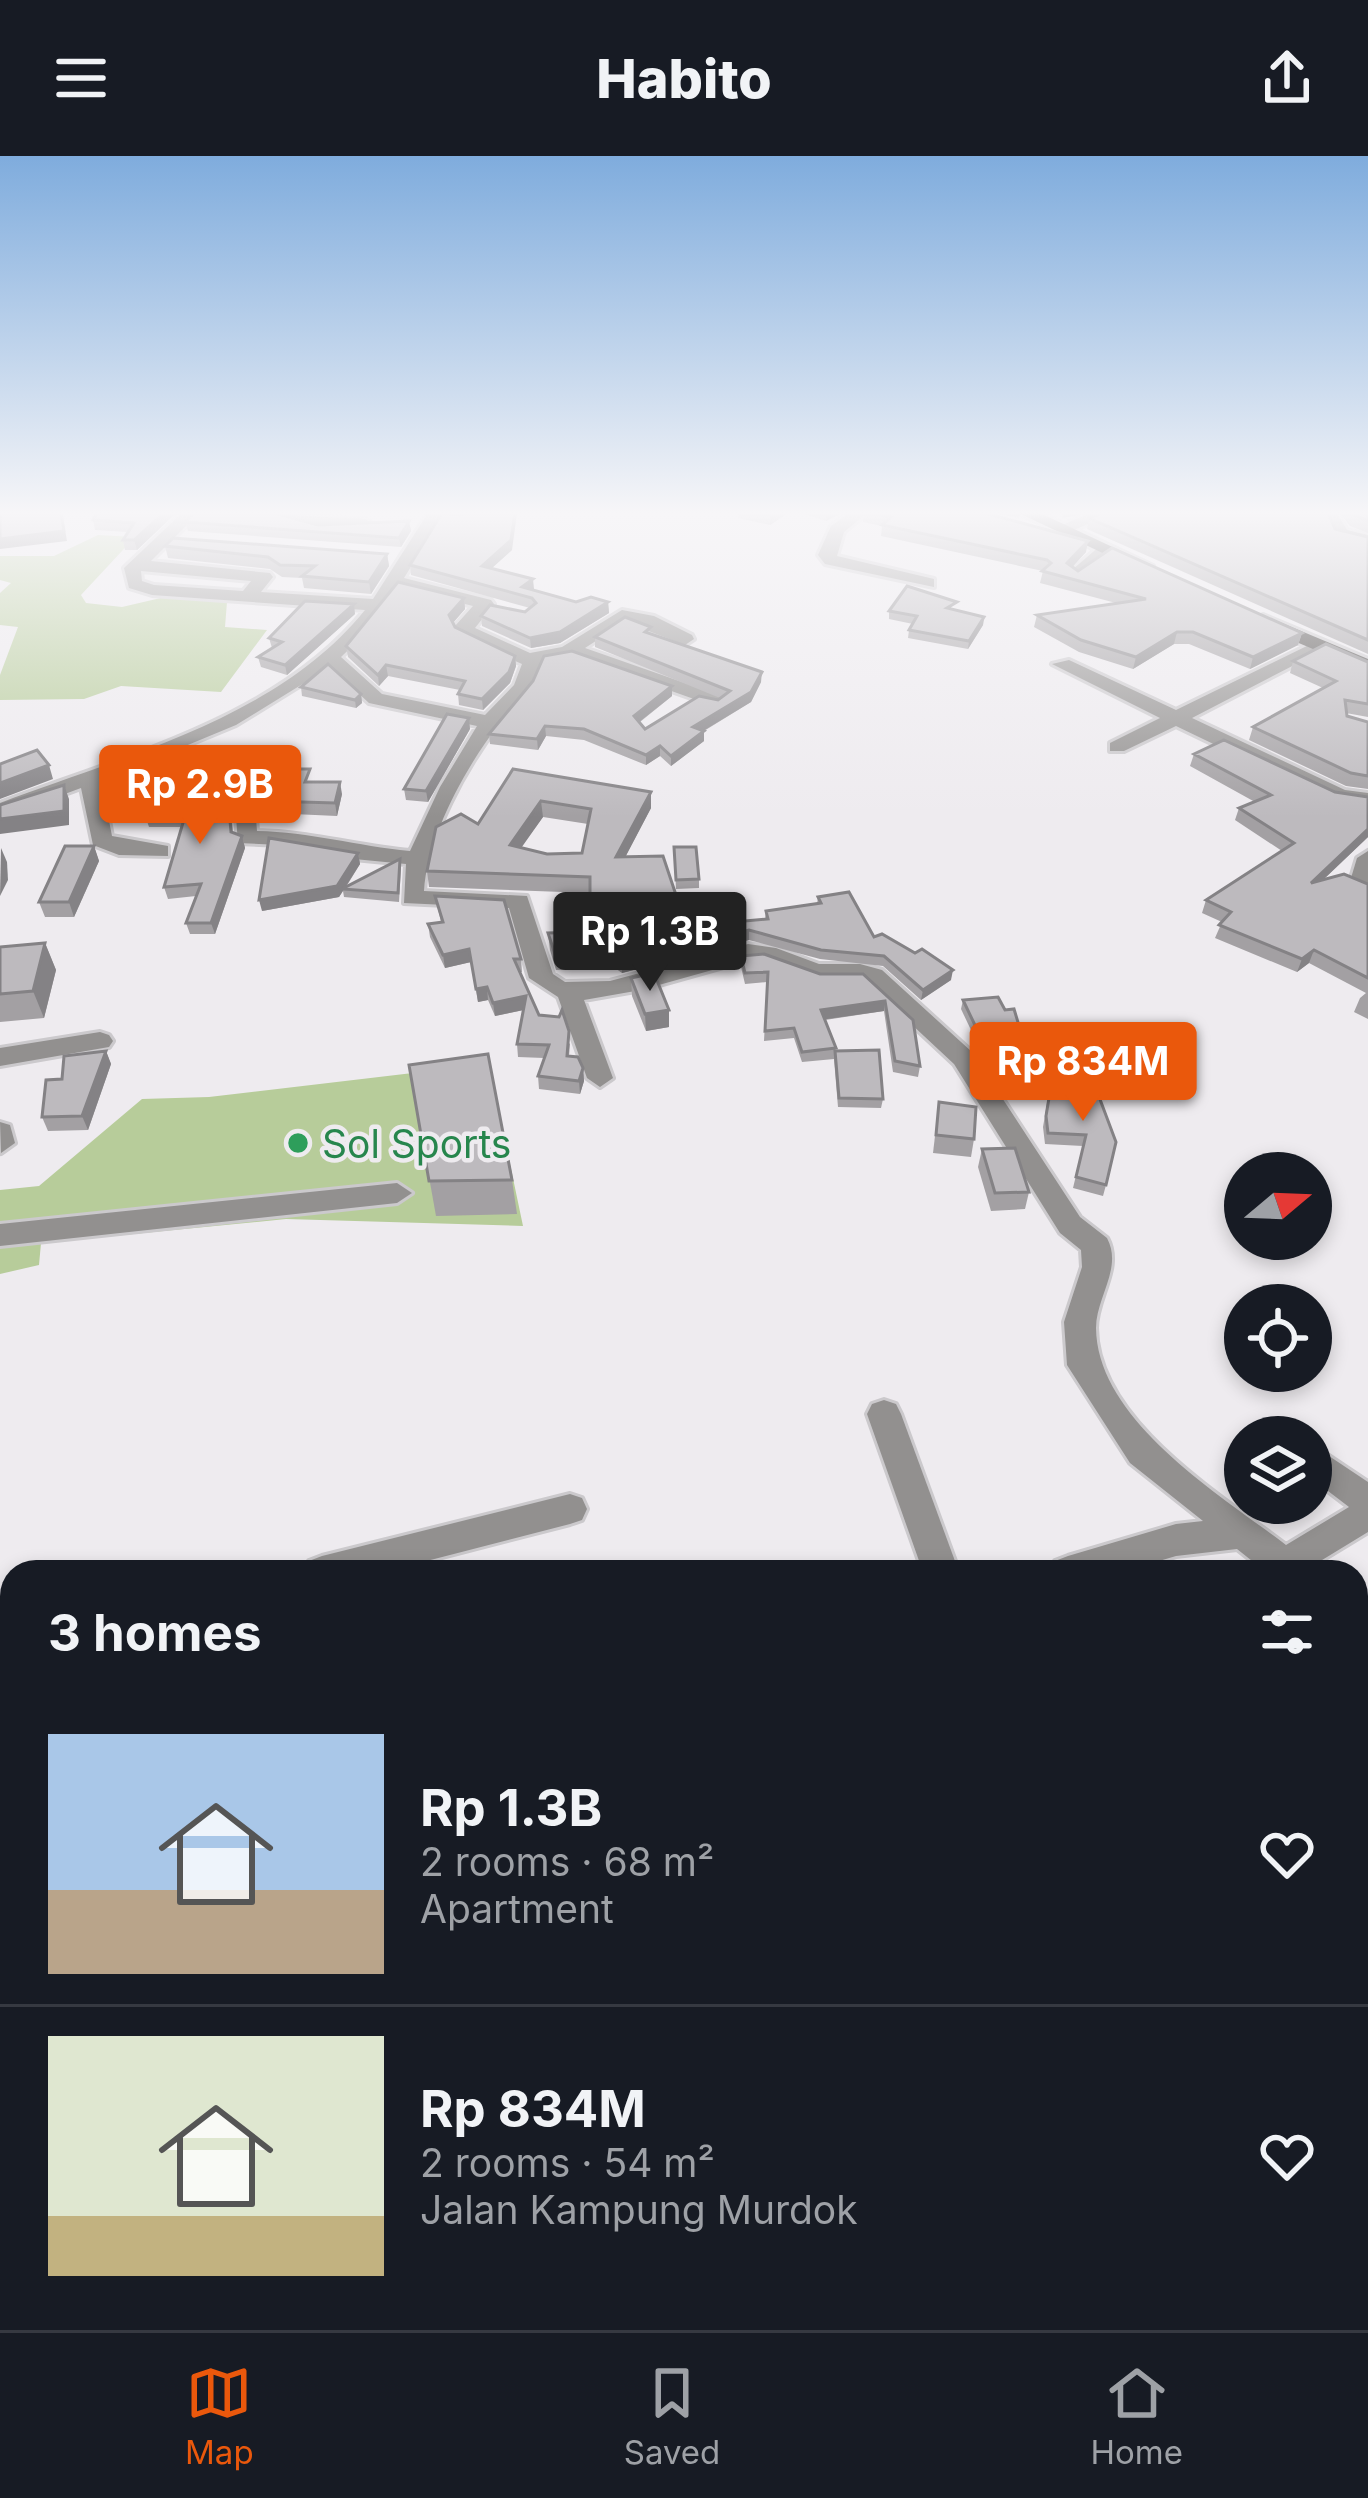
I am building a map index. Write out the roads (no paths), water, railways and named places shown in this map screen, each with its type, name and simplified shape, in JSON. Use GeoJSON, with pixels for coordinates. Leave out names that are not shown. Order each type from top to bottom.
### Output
{"type":"FeatureCollection","features":[{"type":"Feature","properties":{"kind":"main road"},"geometry":{"type":"LineString","coordinates":[[1250,614],[1368,666]]}},
{"type":"Feature","properties":{"kind":"street"},"geometry":{"type":"LineString","coordinates":[[0,811],[224,720],[329,658],[367,614]]}},
{"type":"Feature","properties":{"kind":"street"},"geometry":{"type":"LineString","coordinates":[[480,614],[464,626],[467,632],[530,659],[570,649],[622,616],[647,620],[685,639]]}},
{"type":"Feature","properties":{"kind":"street"},"geometry":{"type":"LineString","coordinates":[[1117,747],[1322,646]]}},
{"type":"Feature","properties":{"kind":"street"},"geometry":{"type":"LineString","coordinates":[[570,649],[697,699]]}},
{"type":"Feature","properties":{"kind":"street"},"geometry":{"type":"LineString","coordinates":[[329,658],[354,673],[362,691],[376,699],[490,722]]}},
{"type":"Feature","properties":{"kind":"street"},"geometry":{"type":"LineString","coordinates":[[530,659],[528,681],[490,722],[420,859],[410,894],[417,900],[519,901],[542,978],[569,992],[650,980],[747,952],[770,951],[819,972],[860,968],[873,975],[979,1078],[1000,1121],[1070,1225],[1096,1246],[1096,1267],[1080,1322],[1083,1365],[1142,1453],[1277,1560]]}},
{"type":"Feature","properties":{"kind":"street"},"geometry":{"type":"LineString","coordinates":[[1062,664],[1345,798],[1368,800]]}},
{"type":"Feature","properties":{"kind":"street"},"geometry":{"type":"LineString","coordinates":[[100,771],[101,840],[119,848],[160,851]]}},
{"type":"Feature","properties":{"kind":"street"},"geometry":{"type":"LineString","coordinates":[[100,771],[154,790],[246,798],[246,838],[306,839],[323,849],[420,859]]}},
{"type":"Feature","properties":{"kind":"street"},"geometry":{"type":"LineString","coordinates":[[1368,859],[1363,878],[1368,889]]}},
{"type":"Feature","properties":{"kind":"street"},"geometry":{"type":"LineString","coordinates":[[569,992],[600,1078]]}},
{"type":"Feature","properties":{"kind":"street"},"geometry":{"type":"LineString","coordinates":[[0,1057],[100,1041]]}},
{"type":"Feature","properties":{"kind":"street"},"geometry":{"type":"LineString","coordinates":[[0,1132],[1,1143]]}},
{"type":"Feature","properties":{"kind":"street"},"geometry":{"type":"LineString","coordinates":[[0,1235],[398,1193]]}},
{"type":"Feature","properties":{"kind":"street"},"geometry":{"type":"LineString","coordinates":[[884,1414],[937,1560]]}},
{"type":"Feature","properties":{"kind":"street"},"geometry":{"type":"LineString","coordinates":[[1332,1474],[1368,1502]]}},
{"type":"Feature","properties":{"kind":"street"},"geometry":{"type":"LineString","coordinates":[[370,1560],[570,1510]]}},
{"type":"Feature","properties":{"kind":"street"},"geometry":{"type":"LineString","coordinates":[[1302,1560],[1368,1514]]}},
{"type":"Feature","properties":{"kind":"street"},"geometry":{"type":"LineString","coordinates":[[1108,1560],[1176,1540],[1240,1533]]}},
{"type":"Feature","properties":{"kind":"place","name":"Sol Sports"},"geometry":{"type":"Point","coordinates":[298,1143]}}]}
